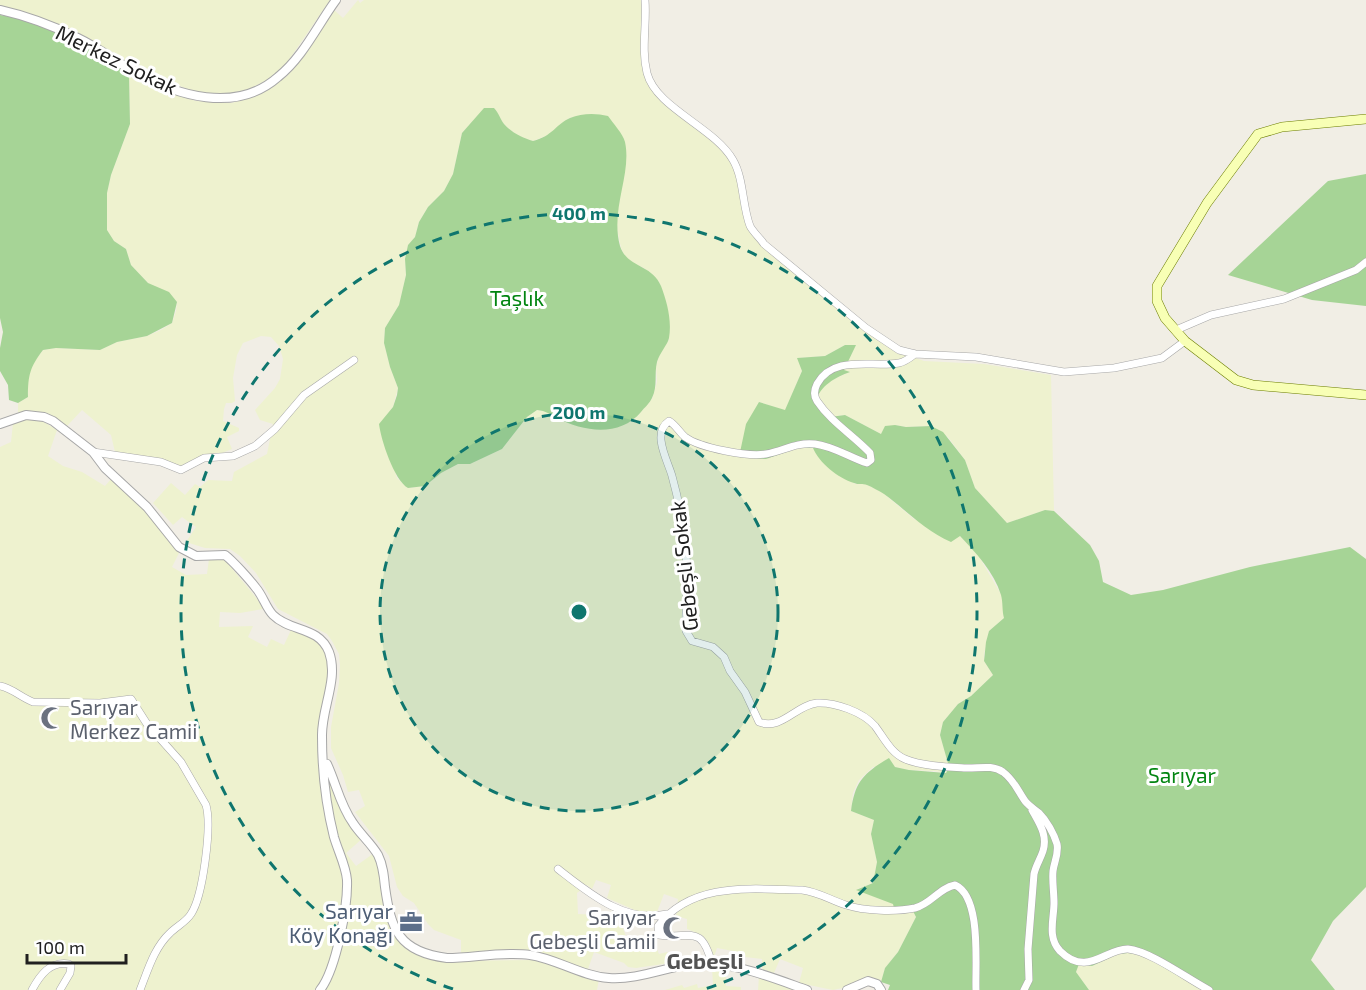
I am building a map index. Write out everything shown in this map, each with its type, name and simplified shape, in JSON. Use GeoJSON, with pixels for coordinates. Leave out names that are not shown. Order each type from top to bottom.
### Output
{"type":"FeatureCollection","features":[{"type":"Feature","properties":{"kind":"main road"},"geometry":{"type":"LineString","coordinates":[[1366,119],[1282,127],[1258,134],[1207,203],[1157,286],[1157,301],[1165,318],[1185,341],[1236,380],[1253,385],[1366,395]]}},
{"type":"Feature","properties":{"kind":"street","name":"Merkez Sokak"},"geometry":{"type":"LineString","coordinates":[[0,10],[22,15],[78,38],[135,72],[162,85],[200,97],[230,98],[254,92],[281,76],[307,44],[336,0]]}},
{"type":"Feature","properties":{"kind":"street"},"geometry":{"type":"LineString","coordinates":[[645,0],[645,63],[651,85],[716,141],[732,159],[737,169],[751,228],[764,244],[866,328],[899,350],[915,354],[976,357],[1064,372],[1114,368],[1162,358],[1185,341]]}},
{"type":"Feature","properties":{"kind":"street"},"geometry":{"type":"LineString","coordinates":[[1176,330],[1210,315],[1284,299],[1356,270],[1366,262]]}},
{"type":"Feature","properties":{"kind":"street","name":"Gebeşli Sokak"},"geometry":{"type":"LineString","coordinates":[[915,354],[900,363],[855,363],[842,366],[826,374],[815,387],[815,398],[822,408],[870,453],[871,460],[867,463],[817,444],[799,444],[764,455],[729,451],[698,444],[686,438],[674,424],[669,421],[666,423],[662,429],[662,444],[672,476],[686,558],[686,631],[692,641],[712,647],[724,657],[730,671],[745,692],[759,722],[770,724],[780,721],[808,705],[817,703],[836,705],[872,723],[891,749],[902,758],[955,767],[994,767],[1009,777],[1030,806],[1043,831],[1045,841],[1036,865],[1028,949],[1029,980],[1024,990]]}},
{"type":"Feature","properties":{"kind":"street"},"geometry":{"type":"LineString","coordinates":[[93,452],[161,462],[181,470],[204,458],[233,456],[265,438],[304,395],[354,360]]}},
{"type":"Feature","properties":{"kind":"street"},"geometry":{"type":"LineString","coordinates":[[0,424],[26,415],[44,417],[93,452],[105,468],[147,507],[179,547],[196,556],[225,555],[256,588],[273,615],[322,639],[328,651],[331,674],[322,722],[324,758],[330,816],[347,884],[343,917],[333,963],[320,990]]}},
{"type":"Feature","properties":{"kind":"street"},"geometry":{"type":"LineString","coordinates":[[0,686],[33,702],[100,703],[131,699],[147,724],[181,762],[200,792],[208,813],[208,838],[197,904],[189,918],[161,943],[152,958],[140,990]]}},
{"type":"Feature","properties":{"kind":"street"},"geometry":{"type":"LineString","coordinates":[[324,758],[353,824],[379,856],[388,907],[395,929],[406,943],[416,950],[447,958],[529,955],[608,978],[657,972],[691,964],[712,964],[750,970],[807,990]]}},
{"type":"Feature","properties":{"kind":"street","name":"Gebeşli Sokak"},"geometry":{"type":"LineString","coordinates":[[1030,806],[1044,819],[1057,844],[1058,852],[1053,874],[1052,929],[1053,938],[1060,951],[1076,960],[1091,962],[1123,950],[1134,951],[1155,959],[1209,990]]}},
{"type":"Feature","properties":{"kind":"street"},"geometry":{"type":"LineString","coordinates":[[558,869],[615,907],[640,916],[670,913]]}},
{"type":"Feature","properties":{"kind":"street"},"geometry":{"type":"LineString","coordinates":[[712,964],[702,940],[696,936],[659,935],[658,926],[670,913],[688,900],[727,889],[814,891],[853,907],[903,910],[931,902],[949,886],[955,885],[964,892],[975,922],[976,990]]}},
{"type":"Feature","properties":{"kind":"street"},"geometry":{"type":"LineString","coordinates":[[32,990],[45,971],[55,965],[69,964],[70,973],[60,990]]}},
{"type":"Feature","properties":{"kind":"street"},"geometry":{"type":"LineString","coordinates":[[847,990],[868,981],[877,984],[881,990]]}},
{"type":"Feature","properties":{"kind":"green space"},"geometry":{"type":"Polygon","coordinates":[[[0,0],[330,0],[284,67],[267,80],[247,90],[231,94],[214,94],[199,93],[137,68],[65,28],[0,5],[0,0]]]}},
{"type":"Feature","properties":{"kind":"green space"},"geometry":{"type":"Polygon","coordinates":[[[358,0],[360,3],[364,0],[643,0],[645,75],[648,85],[725,153],[737,177],[750,232],[768,252],[893,350],[924,361],[984,364],[1051,375],[1054,511],[1045,510],[1007,523],[975,488],[965,460],[948,437],[931,426],[895,425],[881,434],[845,415],[830,417],[819,409],[817,394],[828,382],[849,372],[843,370],[853,351],[845,345],[825,356],[798,358],[802,371],[785,411],[759,402],[781,453],[813,447],[855,484],[866,484],[883,493],[914,519],[960,536],[978,555],[1002,596],[1004,618],[989,631],[984,655],[984,661],[993,675],[971,696],[958,704],[943,722],[940,735],[949,767],[946,773],[895,767],[873,767],[859,780],[853,793],[851,811],[874,820],[871,834],[877,862],[873,883],[857,889],[913,911],[916,917],[898,952],[885,968],[881,982],[865,978],[833,990],[799,983],[803,968],[780,959],[774,973],[762,969],[762,959],[745,957],[743,965],[732,963],[733,951],[717,948],[714,957],[708,942],[702,935],[687,929],[687,919],[676,916],[678,899],[664,894],[657,912],[637,911],[607,898],[611,885],[596,880],[592,889],[587,885],[577,893],[578,914],[597,915],[597,924],[622,926],[627,939],[638,938],[644,949],[655,945],[659,954],[667,952],[677,962],[636,968],[628,967],[624,963],[594,952],[588,969],[526,950],[461,953],[461,940],[434,930],[414,903],[403,896],[397,887],[389,856],[355,812],[365,806],[359,790],[348,792],[331,748],[331,727],[340,665],[339,654],[332,641],[327,634],[278,609],[256,573],[240,556],[230,549],[205,548],[186,542],[196,527],[182,517],[173,525],[153,503],[171,483],[185,495],[195,484],[200,487],[208,480],[232,481],[234,472],[267,454],[273,424],[260,420],[255,410],[280,379],[283,359],[279,346],[271,337],[261,336],[243,343],[237,355],[233,378],[235,401],[226,403],[224,409],[223,421],[239,428],[239,431],[227,437],[232,449],[222,453],[203,455],[181,466],[164,460],[115,452],[111,435],[82,410],[67,426],[38,412],[18,413],[18,403],[28,397],[28,375],[33,363],[43,350],[56,348],[100,350],[117,342],[147,336],[161,330],[172,323],[176,311],[177,302],[148,283],[131,265],[126,249],[114,241],[107,230],[107,193],[111,175],[130,124],[129,73],[168,92],[196,101],[231,103],[243,100],[255,96],[286,77],[298,64],[334,10],[343,18],[358,0]],[[485,108],[462,133],[453,174],[444,191],[428,207],[419,222],[415,237],[408,245],[405,259],[406,275],[399,305],[385,328],[384,343],[398,388],[393,407],[380,424],[397,478],[408,488],[425,486],[441,473],[458,464],[470,464],[502,449],[527,417],[537,410],[549,412],[556,418],[593,429],[633,421],[652,399],[657,382],[656,366],[661,350],[669,340],[659,282],[644,268],[627,261],[621,248],[617,215],[625,161],[580,116],[569,118],[551,134],[533,141],[522,138],[510,130],[494,108],[485,108]]]}},
{"type":"Feature","properties":{"kind":"green space"},"geometry":{"type":"Polygon","coordinates":[[[0,15],[34,23],[68,37],[129,73],[130,124],[111,175],[107,193],[107,230],[114,241],[126,249],[131,265],[148,283],[169,292],[177,302],[172,323],[147,336],[117,342],[100,350],[56,348],[43,350],[31,372],[28,397],[18,403],[9,400],[8,385],[0,371],[3,332],[0,318],[0,15]]]}},
{"type":"Feature","properties":{"kind":"green space","name":"Taşlık"},"geometry":{"type":"Polygon","coordinates":[[[484,108],[494,108],[507,127],[518,135],[533,141],[540,139],[575,116],[599,114],[608,116],[625,142],[626,167],[618,219],[620,246],[628,258],[652,274],[661,286],[668,311],[669,338],[657,362],[652,398],[632,420],[612,429],[590,429],[537,410],[527,417],[502,449],[470,464],[458,464],[441,473],[425,486],[408,488],[393,468],[382,440],[379,424],[393,407],[398,388],[384,343],[385,328],[399,305],[406,275],[405,259],[408,245],[415,237],[419,222],[428,207],[444,191],[453,174],[462,133],[484,108]]]}},
{"type":"Feature","properties":{"kind":"green space"},"geometry":{"type":"Polygon","coordinates":[[[1366,174],[1366,306],[1312,300],[1228,275],[1328,181],[1366,174]]]}},
{"type":"Feature","properties":{"kind":"green space","name":"Sarıyar"},"geometry":{"type":"Polygon","coordinates":[[[845,345],[856,345],[844,370],[850,372],[834,379],[824,387],[816,402],[830,417],[845,415],[881,434],[885,426],[895,425],[931,426],[943,432],[965,460],[975,488],[1007,523],[1045,510],[1054,511],[1090,545],[1099,561],[1103,582],[1131,595],[1163,590],[1250,567],[1350,547],[1366,559],[1366,887],[1333,921],[1311,960],[1335,990],[1202,990],[1143,955],[1128,953],[1118,954],[1092,966],[1079,964],[1076,972],[1089,990],[888,990],[890,985],[881,982],[885,968],[898,952],[916,917],[913,911],[895,912],[893,904],[856,890],[873,883],[877,862],[871,834],[874,820],[851,811],[855,792],[867,773],[889,758],[895,767],[946,773],[949,767],[940,735],[943,722],[958,704],[971,696],[993,675],[984,661],[986,642],[989,631],[1004,618],[1001,595],[994,578],[960,536],[951,542],[916,520],[884,494],[867,485],[848,481],[836,474],[824,464],[813,448],[798,448],[766,459],[739,457],[746,424],[759,402],[785,410],[802,371],[797,358],[825,356],[845,345]]]}},
{"type":"Feature","properties":{"kind":"green space"},"geometry":{"type":"Polygon","coordinates":[[[28,418],[44,422],[57,430],[48,456],[63,466],[82,472],[105,486],[111,479],[137,502],[179,553],[172,567],[186,575],[207,574],[209,559],[225,560],[263,609],[240,613],[220,612],[219,627],[253,626],[248,637],[267,647],[271,639],[284,645],[291,630],[308,635],[321,644],[328,661],[322,760],[363,838],[346,853],[356,866],[374,853],[403,943],[449,961],[536,960],[599,979],[597,990],[327,990],[318,987],[314,990],[63,990],[74,971],[73,963],[60,959],[44,966],[29,990],[0,990],[0,447],[11,442],[13,423],[28,418]]]}},
{"type":"Feature","properties":{"kind":"green space"},"geometry":{"type":"Polygon","coordinates":[[[1118,954],[1143,955],[1202,990],[1089,990],[1076,972],[1079,964],[1092,966],[1118,954]]]}},
{"type":"Feature","properties":{"kind":"green space"},"geometry":{"type":"Polygon","coordinates":[[[712,967],[726,968],[726,986],[741,987],[741,990],[665,990],[682,985],[684,988],[697,984],[698,988],[713,985],[712,967]]]}},
{"type":"Feature","properties":{"kind":"green space"},"geometry":{"type":"Polygon","coordinates":[[[61,968],[66,969],[67,972],[56,990],[35,990],[48,972],[61,968]]]}},
{"type":"Feature","properties":{"kind":"green space"},"geometry":{"type":"Polygon","coordinates":[[[759,976],[802,990],[758,990],[759,976]]]}},
{"type":"Feature","properties":{"kind":"place","name":"Sarıyar Merkez Camii"},"geometry":{"type":"Point","coordinates":[52,718]}},
{"type":"Feature","properties":{"kind":"place","name":"Sarıyar Köy Konağı"},"geometry":{"type":"Point","coordinates":[411,922]}},
{"type":"Feature","properties":{"kind":"place","name":"Sarıyar Gebeşli Camii"},"geometry":{"type":"Point","coordinates":[674,928]}},
{"type":"Feature","properties":{"kind":"district","name":"Gebeşli"},"geometry":{"type":"Point","coordinates":[705,960]}}]}
